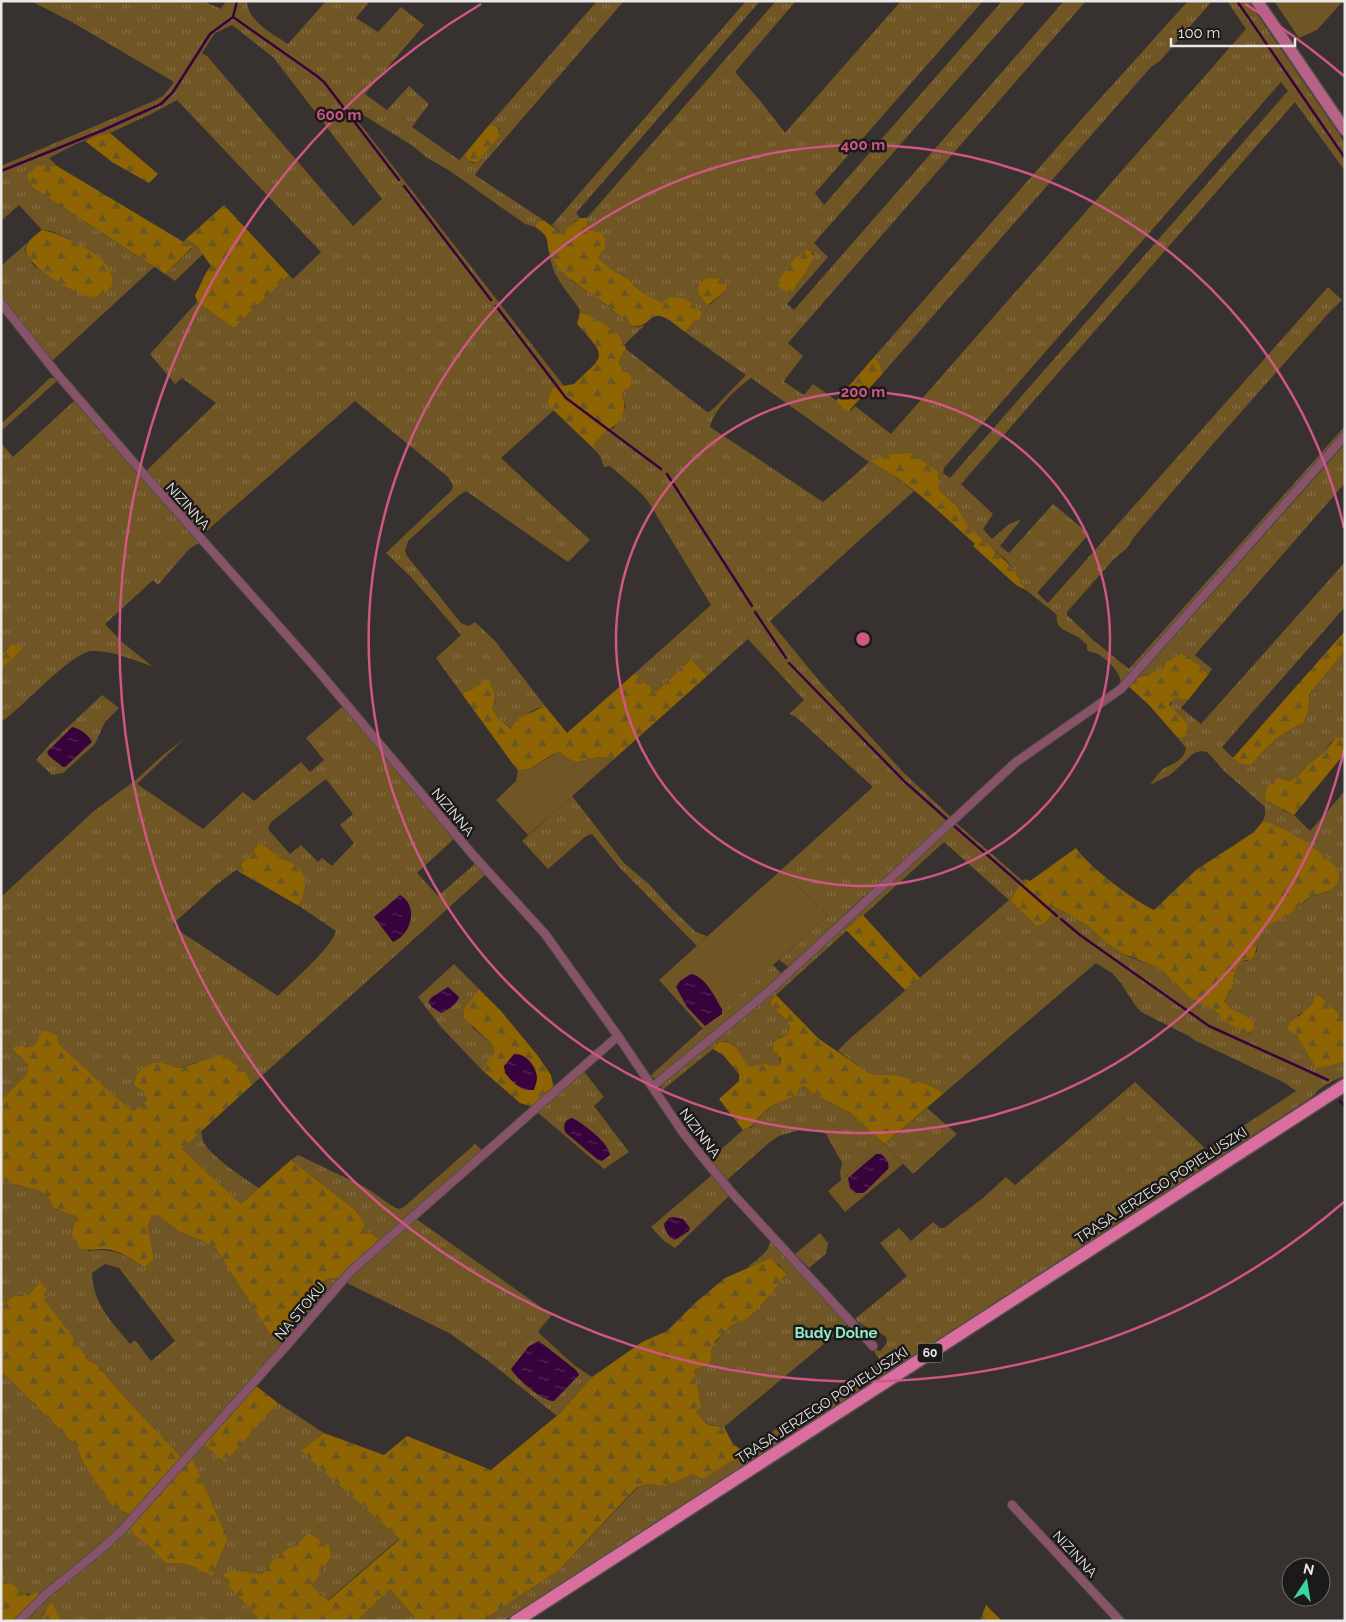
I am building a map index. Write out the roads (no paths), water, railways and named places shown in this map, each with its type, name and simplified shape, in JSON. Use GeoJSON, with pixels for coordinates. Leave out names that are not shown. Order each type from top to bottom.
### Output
{"type":"FeatureCollection","features":[{"type":"Feature","properties":{"kind":"main road"},"geometry":{"type":"LineString","coordinates":[[1257,1],[1345,130]]}},
{"type":"Feature","properties":{"kind":"main road","name":"TRASA JERZEGO POPIEŁUSZKI"},"geometry":{"type":"LineString","coordinates":[[516,1621],[1345,1085]]}},
{"type":"Feature","properties":{"kind":"street","name":"NIZINNA"},"geometry":{"type":"LineString","coordinates":[[1,303],[58,375],[314,666],[473,855],[545,934],[618,1036],[684,1134],[721,1180],[873,1346]]}},
{"type":"Feature","properties":{"kind":"street"},"geometry":{"type":"LineString","coordinates":[[652,1087],[768,992],[1016,762],[1121,689],[1345,436]]}},
{"type":"Feature","properties":{"kind":"street","name":"NA STOKU"},"geometry":{"type":"LineString","coordinates":[[19,1621],[46,1594],[118,1535],[287,1345],[350,1271],[618,1036]]}},
{"type":"Feature","properties":{"kind":"street","name":"NIZINNA"},"geometry":{"type":"LineString","coordinates":[[1012,1506],[1120,1621]]}},
{"type":"Feature","properties":{"kind":"water"},"geometry":{"type":"Polygon","coordinates":[[[72,727],[84,732],[92,742],[63,767],[49,756],[47,752],[72,727]]]}},
{"type":"Feature","properties":{"kind":"water"},"geometry":{"type":"Polygon","coordinates":[[[400,895],[410,906],[411,920],[405,933],[393,942],[374,917],[400,895]]]}},
{"type":"Feature","properties":{"kind":"water"},"geometry":{"type":"Polygon","coordinates":[[[691,974],[705,983],[722,1009],[722,1014],[705,1026],[687,1007],[676,987],[680,981],[691,974]]]}},
{"type":"Feature","properties":{"kind":"water"},"geometry":{"type":"Polygon","coordinates":[[[448,987],[459,997],[457,1002],[441,1013],[428,1002],[432,997],[448,987]]]}},
{"type":"Feature","properties":{"kind":"water"},"geometry":{"type":"Polygon","coordinates":[[[514,1054],[527,1058],[533,1065],[537,1074],[534,1090],[518,1086],[505,1073],[504,1066],[514,1054]]]}},
{"type":"Feature","properties":{"kind":"water"},"geometry":{"type":"Polygon","coordinates":[[[572,1118],[600,1139],[609,1150],[610,1155],[602,1161],[597,1159],[566,1133],[564,1124],[572,1118]]]}},
{"type":"Feature","properties":{"kind":"water"},"geometry":{"type":"Polygon","coordinates":[[[876,1154],[881,1154],[886,1159],[888,1169],[863,1193],[856,1193],[850,1188],[848,1178],[876,1154]]]}},
{"type":"Feature","properties":{"kind":"water"},"geometry":{"type":"Polygon","coordinates":[[[669,1218],[683,1219],[690,1228],[689,1231],[675,1240],[667,1234],[664,1224],[669,1218]]]}},
{"type":"Feature","properties":{"kind":"water"},"geometry":{"type":"Polygon","coordinates":[[[539,1341],[576,1370],[579,1375],[554,1401],[537,1394],[511,1369],[529,1346],[539,1341]]]}},
{"type":"Feature","properties":{"kind":"waterway"},"geometry":{"type":"LineString","coordinates":[[237,1],[233,17],[324,82],[399,180]]}},
{"type":"Feature","properties":{"kind":"waterway"},"geometry":{"type":"LineString","coordinates":[[1237,1],[1345,158]]}},
{"type":"Feature","properties":{"kind":"waterway"},"geometry":{"type":"LineString","coordinates":[[1,171],[101,131],[161,104],[173,92],[210,34],[233,17]]}},
{"type":"Feature","properties":{"kind":"waterway"},"geometry":{"type":"LineString","coordinates":[[404,186],[491,300]]}},
{"type":"Feature","properties":{"kind":"waterway"},"geometry":{"type":"LineString","coordinates":[[496,306],[566,398],[661,469]]}},
{"type":"Feature","properties":{"kind":"waterway"},"geometry":{"type":"LineString","coordinates":[[667,474],[752,606]]}},
{"type":"Feature","properties":{"kind":"waterway"},"geometry":{"type":"LineString","coordinates":[[755,612],[786,658]]}},
{"type":"Feature","properties":{"kind":"waterway"},"geometry":{"type":"LineString","coordinates":[[789,663],[904,781],[949,821]]}},
{"type":"Feature","properties":{"kind":"waterway"},"geometry":{"type":"LineString","coordinates":[[953,825],[1057,916]]}},
{"type":"Feature","properties":{"kind":"waterway"},"geometry":{"type":"LineString","coordinates":[[1061,919],[1080,935],[1209,1026],[1328,1080]]}},
{"type":"Feature","properties":{"kind":"waterway"},"geometry":{"type":"LineString","coordinates":[[1340,1101],[1345,1107]]}},
{"type":"Feature","properties":{"kind":"district","name":"Budy Dolne"},"geometry":{"type":"Point","coordinates":[836,1333]}}]}
